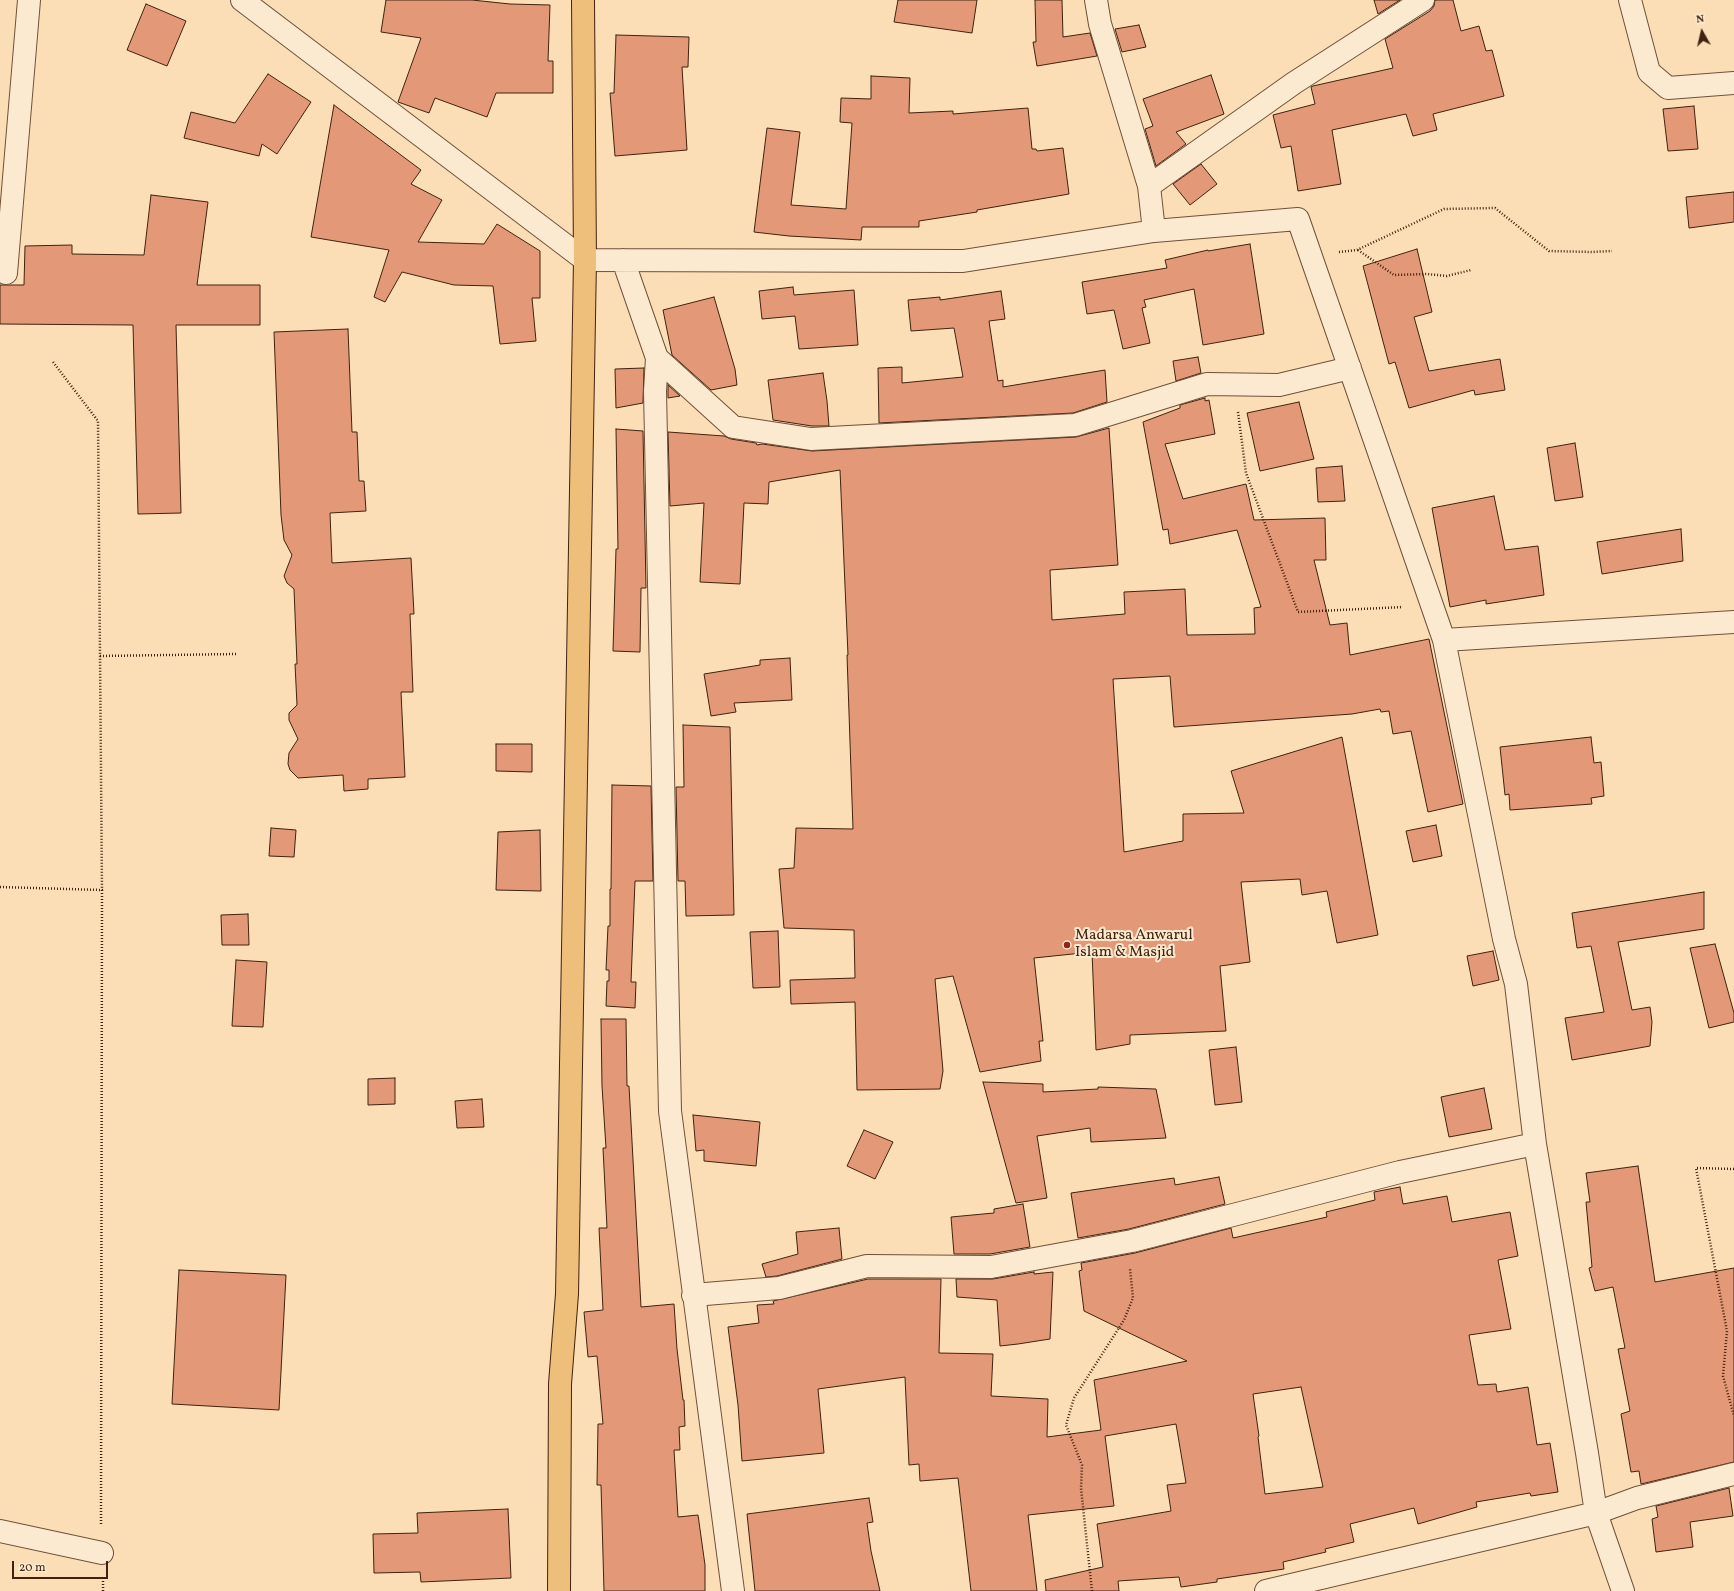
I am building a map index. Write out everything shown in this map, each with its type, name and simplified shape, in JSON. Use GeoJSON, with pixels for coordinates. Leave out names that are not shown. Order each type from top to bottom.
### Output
{"type":"FeatureCollection","features":[{"type":"Feature","properties":{"kind":"main road"},"geometry":{"type":"LineString","coordinates":[[559,1591],[560,1384],[567,1294],[586,260],[583,0]]}},
{"type":"Feature","properties":{"kind":"street"},"geometry":{"type":"LineString","coordinates":[[6,273],[29,0]]}},
{"type":"Feature","properties":{"kind":"street"},"geometry":{"type":"LineString","coordinates":[[242,0],[586,260],[963,261],[1154,231],[1298,219],[1444,640],[1504,939],[1516,984],[1535,1144],[1596,1513],[1623,1591]]}},
{"type":"Feature","properties":{"kind":"street"},"geometry":{"type":"LineString","coordinates":[[1096,0],[1100,24],[1149,186],[1154,231]]}},
{"type":"Feature","properties":{"kind":"street"},"geometry":{"type":"LineString","coordinates":[[1149,186],[1294,83],[1423,0]]}},
{"type":"Feature","properties":{"kind":"street"},"geometry":{"type":"LineString","coordinates":[[1630,0],[1649,72],[1668,88],[1734,84]]}},
{"type":"Feature","properties":{"kind":"street"},"geometry":{"type":"LineString","coordinates":[[623,260],[657,358],[655,399],[670,1111],[733,1591]]}},
{"type":"Feature","properties":{"kind":"street"},"geometry":{"type":"LineString","coordinates":[[657,358],[733,426],[811,439],[1075,425],[1207,384],[1279,385],[1350,368]]}},
{"type":"Feature","properties":{"kind":"street"},"geometry":{"type":"LineString","coordinates":[[1444,640],[1734,622]]}},
{"type":"Feature","properties":{"kind":"street"},"geometry":{"type":"LineString","coordinates":[[693,1295],[779,1288],[867,1266],[991,1267],[1132,1242],[1400,1172],[1535,1144]]}},
{"type":"Feature","properties":{"kind":"street"},"geometry":{"type":"LineString","coordinates":[[1266,1591],[1596,1513],[1637,1498],[1734,1474]]}},
{"type":"Feature","properties":{"kind":"street"},"geometry":{"type":"LineString","coordinates":[[0,1531],[102,1553]]}},
{"type":"Feature","properties":{"kind":"path"},"geometry":{"type":"LineString","coordinates":[[1311,256],[1357,250],[1444,209],[1495,208],[1549,250],[1592,252],[1612,251]]}},
{"type":"Feature","properties":{"kind":"path"},"geometry":{"type":"LineString","coordinates":[[1357,250],[1394,274],[1427,274],[1447,276],[1471,270]]}},
{"type":"Feature","properties":{"kind":"path"},"geometry":{"type":"LineString","coordinates":[[53,362],[98,421],[102,890],[103,1591]]}},
{"type":"Feature","properties":{"kind":"path"},"geometry":{"type":"LineString","coordinates":[[1235,384],[1246,473],[1298,612],[1432,606]]}},
{"type":"Feature","properties":{"kind":"path"},"geometry":{"type":"LineString","coordinates":[[100,656],[236,654]]}},
{"type":"Feature","properties":{"kind":"path"},"geometry":{"type":"LineString","coordinates":[[0,887],[102,890]]}},
{"type":"Feature","properties":{"kind":"path"},"geometry":{"type":"LineString","coordinates":[[1734,1168],[1696,1168],[1727,1331],[1723,1376],[1734,1416]]}},
{"type":"Feature","properties":{"kind":"path"},"geometry":{"type":"LineString","coordinates":[[1092,1591],[1081,1488],[1082,1465],[1066,1425],[1074,1398],[1124,1320],[1133,1298],[1130,1271],[1132,1242]]}},
{"type":"Feature","properties":{"kind":"building"},"geometry":{"type":"Polygon","coordinates":[[[386,0],[472,0],[510,4],[550,5],[548,61],[553,61],[553,93],[496,93],[487,117],[435,98],[429,113],[398,102],[421,38],[381,32],[386,0]]]}},
{"type":"Feature","properties":{"kind":"building"},"geometry":{"type":"Polygon","coordinates":[[[898,0],[977,0],[972,33],[894,22],[898,0]]]}},
{"type":"Feature","properties":{"kind":"building"},"geometry":{"type":"Polygon","coordinates":[[[1035,0],[1062,0],[1063,37],[1090,33],[1097,56],[1037,66],[1033,42],[1036,42],[1035,0]]]}},
{"type":"Feature","properties":{"kind":"building"},"geometry":{"type":"Polygon","coordinates":[[[1374,0],[1400,0],[1378,14],[1374,0]]]}},
{"type":"Feature","properties":{"kind":"building"},"geometry":{"type":"Polygon","coordinates":[[[1435,0],[1453,0],[1461,31],[1479,26],[1486,51],[1492,50],[1504,96],[1433,114],[1437,130],[1413,136],[1406,114],[1332,130],[1341,184],[1298,191],[1291,146],[1281,148],[1273,115],[1315,104],[1311,87],[1313,86],[1393,68],[1385,39],[1430,11],[1434,6],[1435,0]]]}},
{"type":"Feature","properties":{"kind":"building"},"geometry":{"type":"Polygon","coordinates":[[[146,4],[186,21],[167,66],[127,50],[146,4]]]}},
{"type":"Feature","properties":{"kind":"building"},"geometry":{"type":"Polygon","coordinates":[[[1139,25],[1146,47],[1122,52],[1115,29],[1139,25]]]}},
{"type":"Feature","properties":{"kind":"building"},"geometry":{"type":"Polygon","coordinates":[[[616,35],[689,37],[688,67],[682,67],[687,150],[615,156],[610,93],[614,93],[616,35]]]}},
{"type":"Feature","properties":{"kind":"building"},"geometry":{"type":"Polygon","coordinates":[[[268,74],[311,102],[277,154],[262,144],[259,156],[184,138],[191,112],[235,123],[268,74]]]}},
{"type":"Feature","properties":{"kind":"building"},"geometry":{"type":"Polygon","coordinates":[[[1211,75],[1224,114],[1176,132],[1186,144],[1156,166],[1145,129],[1153,126],[1143,99],[1211,75]]]}},
{"type":"Feature","properties":{"kind":"building"},"geometry":{"type":"Polygon","coordinates":[[[871,76],[910,78],[909,113],[953,111],[953,114],[1028,108],[1032,149],[1036,149],[1037,151],[1063,148],[1069,194],[977,210],[977,212],[919,221],[919,227],[862,227],[861,240],[789,236],[754,232],[767,128],[800,132],[791,205],[846,209],[852,123],[840,122],[841,98],[871,99],[871,76]]]}},
{"type":"Feature","properties":{"kind":"building"},"geometry":{"type":"Polygon","coordinates":[[[334,105],[421,170],[411,184],[442,200],[418,242],[484,244],[497,224],[540,251],[540,298],[532,298],[536,341],[500,344],[493,286],[454,285],[402,272],[385,302],[374,297],[389,250],[311,237],[334,105]]]}},
{"type":"Feature","properties":{"kind":"building"},"geometry":{"type":"Polygon","coordinates":[[[1694,106],[1698,149],[1668,151],[1663,109],[1694,106]]]}},
{"type":"Feature","properties":{"kind":"building"},"geometry":{"type":"Polygon","coordinates":[[[1201,164],[1217,184],[1190,205],[1173,184],[1201,164]]]}},
{"type":"Feature","properties":{"kind":"building"},"geometry":{"type":"Polygon","coordinates":[[[1734,192],[1734,222],[1689,228],[1686,197],[1734,192]]]}},
{"type":"Feature","properties":{"kind":"building"},"geometry":{"type":"Polygon","coordinates":[[[151,195],[208,202],[197,285],[260,285],[260,325],[176,325],[181,513],[138,514],[133,325],[0,324],[0,285],[24,285],[25,246],[72,245],[72,254],[144,255],[151,195]]]}},
{"type":"Feature","properties":{"kind":"building"},"geometry":{"type":"Polygon","coordinates":[[[1250,244],[1264,334],[1203,345],[1194,289],[1144,300],[1146,307],[1142,308],[1150,343],[1123,349],[1114,310],[1087,314],[1082,282],[1167,268],[1165,260],[1208,250],[1250,244]]]}},
{"type":"Feature","properties":{"kind":"building"},"geometry":{"type":"Polygon","coordinates":[[[1417,249],[1432,312],[1414,317],[1429,371],[1500,359],[1505,390],[1475,395],[1474,390],[1409,408],[1395,362],[1389,364],[1363,266],[1417,249]]]}},
{"type":"Feature","properties":{"kind":"building"},"geometry":{"type":"Polygon","coordinates":[[[793,287],[794,295],[854,290],[858,345],[799,349],[795,316],[762,319],[759,291],[793,287]]]}},
{"type":"Feature","properties":{"kind":"building"},"geometry":{"type":"Polygon","coordinates":[[[1001,291],[1005,319],[989,321],[998,381],[1003,380],[1003,387],[1105,370],[1107,402],[1073,413],[879,423],[878,368],[902,367],[902,383],[963,377],[954,328],[911,331],[908,300],[940,297],[940,300],[1001,291]]]}},
{"type":"Feature","properties":{"kind":"building"},"geometry":{"type":"Polygon","coordinates":[[[714,297],[735,369],[737,385],[711,390],[672,355],[663,310],[714,297]]]}},
{"type":"Feature","properties":{"kind":"building"},"geometry":{"type":"Polygon","coordinates":[[[348,329],[352,432],[357,432],[359,481],[364,481],[366,511],[330,513],[332,563],[411,558],[414,614],[410,614],[413,692],[401,692],[405,777],[368,779],[368,789],[344,791],[343,775],[298,778],[290,770],[288,764],[289,753],[298,739],[289,720],[289,713],[297,705],[295,664],[297,664],[294,589],[287,583],[284,576],[292,555],[284,540],[281,515],[274,332],[348,329]]]}},
{"type":"Feature","properties":{"kind":"building"},"geometry":{"type":"Polygon","coordinates":[[[1198,357],[1201,373],[1176,381],[1173,361],[1198,357]]]}},
{"type":"Feature","properties":{"kind":"building"},"geometry":{"type":"Polygon","coordinates":[[[644,368],[643,403],[616,408],[615,369],[644,368]]]}},
{"type":"Feature","properties":{"kind":"building"},"geometry":{"type":"Polygon","coordinates":[[[823,373],[829,426],[812,426],[773,420],[768,380],[823,373]]]}},
{"type":"Feature","properties":{"kind":"building"},"geometry":{"type":"Polygon","coordinates":[[[668,385],[680,396],[668,398],[668,385]]]}},
{"type":"Feature","properties":{"kind":"building"},"geometry":{"type":"Polygon","coordinates":[[[1205,398],[1205,401],[1209,400],[1215,434],[1165,444],[1183,499],[1246,484],[1254,520],[1325,518],[1326,560],[1314,560],[1330,625],[1347,623],[1350,655],[1429,639],[1463,804],[1428,812],[1411,731],[1393,734],[1389,711],[1381,712],[1380,709],[1352,714],[1174,727],[1170,676],[1113,679],[1124,852],[1183,841],[1183,814],[1244,813],[1231,771],[1342,737],[1378,935],[1337,943],[1327,891],[1302,895],[1300,879],[1241,882],[1250,962],[1220,966],[1226,1031],[1130,1035],[1130,1044],[1096,1050],[1092,952],[1034,958],[1043,1041],[1039,1041],[1041,1061],[980,1072],[953,976],[935,979],[943,1071],[940,1089],[857,1090],[855,1002],[791,1004],[790,980],[855,978],[854,930],[784,928],[779,869],[794,868],[796,828],[853,829],[848,655],[840,470],[769,482],[768,504],[744,503],[740,584],[700,582],[704,503],[670,506],[668,432],[724,436],[731,439],[756,443],[757,445],[762,444],[812,451],[1076,437],[1109,428],[1118,565],[1050,570],[1052,620],[1125,614],[1124,592],[1185,589],[1187,635],[1255,634],[1254,608],[1261,607],[1237,530],[1170,544],[1168,529],[1163,530],[1143,422],[1180,408],[1180,405],[1205,398]]]}},
{"type":"Feature","properties":{"kind":"building"},"geometry":{"type":"Polygon","coordinates":[[[1299,402],[1314,459],[1260,471],[1247,413],[1299,402]]]}},
{"type":"Feature","properties":{"kind":"building"},"geometry":{"type":"Polygon","coordinates":[[[616,429],[643,431],[646,588],[641,588],[640,652],[613,651],[616,549],[618,549],[616,429]]]}},
{"type":"Feature","properties":{"kind":"building"},"geometry":{"type":"Polygon","coordinates":[[[1575,443],[1583,497],[1555,501],[1547,448],[1575,443]]]}},
{"type":"Feature","properties":{"kind":"building"},"geometry":{"type":"Polygon","coordinates":[[[1342,466],[1345,501],[1318,502],[1316,468],[1342,466]]]}},
{"type":"Feature","properties":{"kind":"building"},"geometry":{"type":"Polygon","coordinates":[[[1494,496],[1505,550],[1538,546],[1544,595],[1486,604],[1486,600],[1450,607],[1432,508],[1494,496]]]}},
{"type":"Feature","properties":{"kind":"building"},"geometry":{"type":"Polygon","coordinates":[[[1681,529],[1683,561],[1602,574],[1597,542],[1681,529]]]}},
{"type":"Feature","properties":{"kind":"building"},"geometry":{"type":"Polygon","coordinates":[[[790,658],[792,700],[734,703],[736,712],[711,716],[704,674],[760,665],[760,660],[790,658]]]}},
{"type":"Feature","properties":{"kind":"building"},"geometry":{"type":"Polygon","coordinates":[[[683,725],[730,727],[734,915],[686,916],[685,881],[678,881],[676,787],[684,787],[683,725]]]}},
{"type":"Feature","properties":{"kind":"building"},"geometry":{"type":"Polygon","coordinates":[[[1591,737],[1594,763],[1601,762],[1604,796],[1591,798],[1592,804],[1510,810],[1509,794],[1505,795],[1500,747],[1591,737]]]}},
{"type":"Feature","properties":{"kind":"building"},"geometry":{"type":"Polygon","coordinates":[[[496,744],[532,744],[532,772],[496,771],[496,744]]]}},
{"type":"Feature","properties":{"kind":"building"},"geometry":{"type":"Polygon","coordinates":[[[612,785],[651,786],[653,881],[635,881],[631,982],[636,982],[635,1008],[606,1006],[607,981],[609,981],[609,970],[606,970],[608,926],[610,926],[612,785]]]}},
{"type":"Feature","properties":{"kind":"building"},"geometry":{"type":"Polygon","coordinates":[[[1436,825],[1442,856],[1413,862],[1406,831],[1436,825]]]}},
{"type":"Feature","properties":{"kind":"building"},"geometry":{"type":"Polygon","coordinates":[[[271,828],[296,830],[294,857],[269,856],[271,828]]]}},
{"type":"Feature","properties":{"kind":"building"},"geometry":{"type":"Polygon","coordinates":[[[540,830],[541,891],[496,890],[498,832],[540,830]]]}},
{"type":"Feature","properties":{"kind":"building"},"geometry":{"type":"Polygon","coordinates":[[[1704,892],[1704,929],[1618,942],[1632,1010],[1650,1007],[1652,1022],[1650,1046],[1572,1060],[1565,1018],[1604,1012],[1591,946],[1577,948],[1572,913],[1704,892]]]}},
{"type":"Feature","properties":{"kind":"building"},"geometry":{"type":"Polygon","coordinates":[[[248,914],[249,945],[222,945],[221,915],[248,914]]]}},
{"type":"Feature","properties":{"kind":"building"},"geometry":{"type":"Polygon","coordinates":[[[778,931],[780,987],[753,988],[750,932],[778,931]]]}},
{"type":"Feature","properties":{"kind":"building"},"geometry":{"type":"Polygon","coordinates":[[[1715,944],[1734,1013],[1734,1022],[1709,1028],[1690,948],[1715,944]]]}},
{"type":"Feature","properties":{"kind":"building"},"geometry":{"type":"Polygon","coordinates":[[[1493,951],[1499,980],[1473,986],[1467,956],[1493,951]]]}},
{"type":"Feature","properties":{"kind":"building"},"geometry":{"type":"Polygon","coordinates":[[[236,960],[267,962],[263,1027],[232,1026],[236,960]]]}},
{"type":"Feature","properties":{"kind":"building"},"geometry":{"type":"Polygon","coordinates":[[[601,1019],[626,1019],[627,1086],[629,1086],[641,1307],[674,1304],[677,1349],[684,1400],[685,1426],[679,1427],[680,1450],[674,1450],[678,1517],[698,1515],[705,1565],[705,1591],[604,1591],[601,1485],[597,1485],[598,1424],[603,1424],[597,1356],[588,1357],[584,1312],[603,1310],[599,1228],[607,1228],[603,1148],[606,1148],[602,1086],[601,1019]]]}},
{"type":"Feature","properties":{"kind":"building"},"geometry":{"type":"Polygon","coordinates":[[[1236,1047],[1242,1102],[1215,1105],[1209,1050],[1236,1047]]]}},
{"type":"Feature","properties":{"kind":"building"},"geometry":{"type":"Polygon","coordinates":[[[395,1078],[395,1104],[368,1105],[368,1079],[395,1078]]]}},
{"type":"Feature","properties":{"kind":"building"},"geometry":{"type":"Polygon","coordinates":[[[983,1082],[1043,1084],[1043,1092],[1098,1089],[1098,1087],[1156,1089],[1166,1138],[1091,1142],[1090,1128],[1037,1136],[1047,1198],[1016,1203],[983,1082]]]}},
{"type":"Feature","properties":{"kind":"building"},"geometry":{"type":"Polygon","coordinates":[[[1484,1088],[1492,1129],[1449,1137],[1441,1097],[1484,1088]]]}},
{"type":"Feature","properties":{"kind":"building"},"geometry":{"type":"Polygon","coordinates":[[[482,1099],[484,1127],[457,1128],[455,1101],[482,1099]]]}},
{"type":"Feature","properties":{"kind":"building"},"geometry":{"type":"Polygon","coordinates":[[[693,1115],[760,1122],[756,1166],[704,1161],[704,1150],[696,1151],[693,1115]]]}},
{"type":"Feature","properties":{"kind":"building"},"geometry":{"type":"Polygon","coordinates":[[[864,1130],[893,1142],[875,1179],[847,1166],[864,1130]]]}},
{"type":"Feature","properties":{"kind":"building"},"geometry":{"type":"Polygon","coordinates":[[[1638,1166],[1655,1282],[1734,1268],[1734,1462],[1641,1484],[1639,1471],[1631,1472],[1621,1414],[1630,1411],[1618,1349],[1625,1348],[1613,1287],[1595,1291],[1589,1268],[1592,1267],[1586,1202],[1590,1202],[1586,1173],[1638,1166]]]}},
{"type":"Feature","properties":{"kind":"building"},"geometry":{"type":"Polygon","coordinates":[[[1219,1177],[1225,1204],[1129,1229],[1078,1238],[1071,1193],[1174,1178],[1175,1185],[1219,1177]]]}},
{"type":"Feature","properties":{"kind":"building"},"geometry":{"type":"Polygon","coordinates":[[[1400,1187],[1403,1204],[1447,1196],[1452,1222],[1510,1212],[1518,1256],[1498,1260],[1511,1329],[1469,1335],[1478,1385],[1496,1384],[1497,1392],[1528,1387],[1537,1445],[1550,1443],[1558,1492],[1531,1496],[1530,1493],[1476,1502],[1477,1507],[1418,1524],[1414,1508],[1350,1524],[1354,1542],[1325,1549],[1326,1552],[1283,1562],[1284,1569],[1217,1579],[1217,1582],[1181,1587],[1179,1577],[1118,1581],[1119,1591],[1046,1591],[1045,1580],[1103,1567],[1097,1524],[1171,1511],[1167,1485],[1186,1483],[1176,1424],[1105,1436],[1114,1506],[1028,1515],[1037,1591],[971,1591],[958,1478],[920,1481],[919,1464],[909,1465],[905,1377],[818,1389],[824,1453],[742,1461],[738,1405],[728,1327],[759,1323],[757,1305],[774,1304],[773,1301],[868,1279],[941,1279],[939,1353],[993,1354],[991,1396],[1048,1399],[1047,1437],[1101,1430],[1094,1380],[1187,1361],[1084,1311],[1079,1271],[1082,1270],[1081,1263],[1135,1253],[1231,1228],[1233,1238],[1327,1217],[1326,1212],[1375,1200],[1374,1192],[1400,1187]],[[1301,1387],[1253,1394],[1265,1494],[1323,1487],[1301,1387]]]}},
{"type":"Feature","properties":{"kind":"building"},"geometry":{"type":"Polygon","coordinates":[[[1023,1204],[1030,1247],[990,1254],[954,1254],[951,1217],[994,1213],[994,1209],[1023,1204]]]}},
{"type":"Feature","properties":{"kind":"building"},"geometry":{"type":"Polygon","coordinates":[[[839,1228],[842,1259],[777,1276],[766,1277],[762,1264],[798,1254],[796,1232],[839,1228]]]}},
{"type":"Feature","properties":{"kind":"building"},"geometry":{"type":"Polygon","coordinates":[[[179,1270],[286,1275],[279,1410],[172,1404],[179,1270]]]}},
{"type":"Feature","properties":{"kind":"building"},"geometry":{"type":"Polygon","coordinates":[[[1034,1272],[1034,1274],[1053,1272],[1050,1339],[1000,1346],[997,1300],[957,1297],[956,1279],[993,1279],[1034,1272]]]}},
{"type":"Feature","properties":{"kind":"building"},"geometry":{"type":"Polygon","coordinates":[[[1729,1488],[1733,1516],[1690,1522],[1693,1547],[1656,1552],[1652,1519],[1658,1517],[1656,1506],[1729,1488]]]}},
{"type":"Feature","properties":{"kind":"building"},"geometry":{"type":"Polygon","coordinates":[[[869,1498],[873,1522],[867,1523],[871,1551],[880,1591],[755,1591],[747,1514],[869,1498]]]}},
{"type":"Feature","properties":{"kind":"building"},"geometry":{"type":"Polygon","coordinates":[[[508,1509],[511,1578],[421,1582],[420,1572],[374,1573],[373,1534],[418,1533],[417,1513],[508,1509]]]}},
{"type":"Feature","properties":{"kind":"place","name":"Madarsa Anwarul Islam & Masjid"},"geometry":{"type":"Point","coordinates":[1067,945]}}]}
